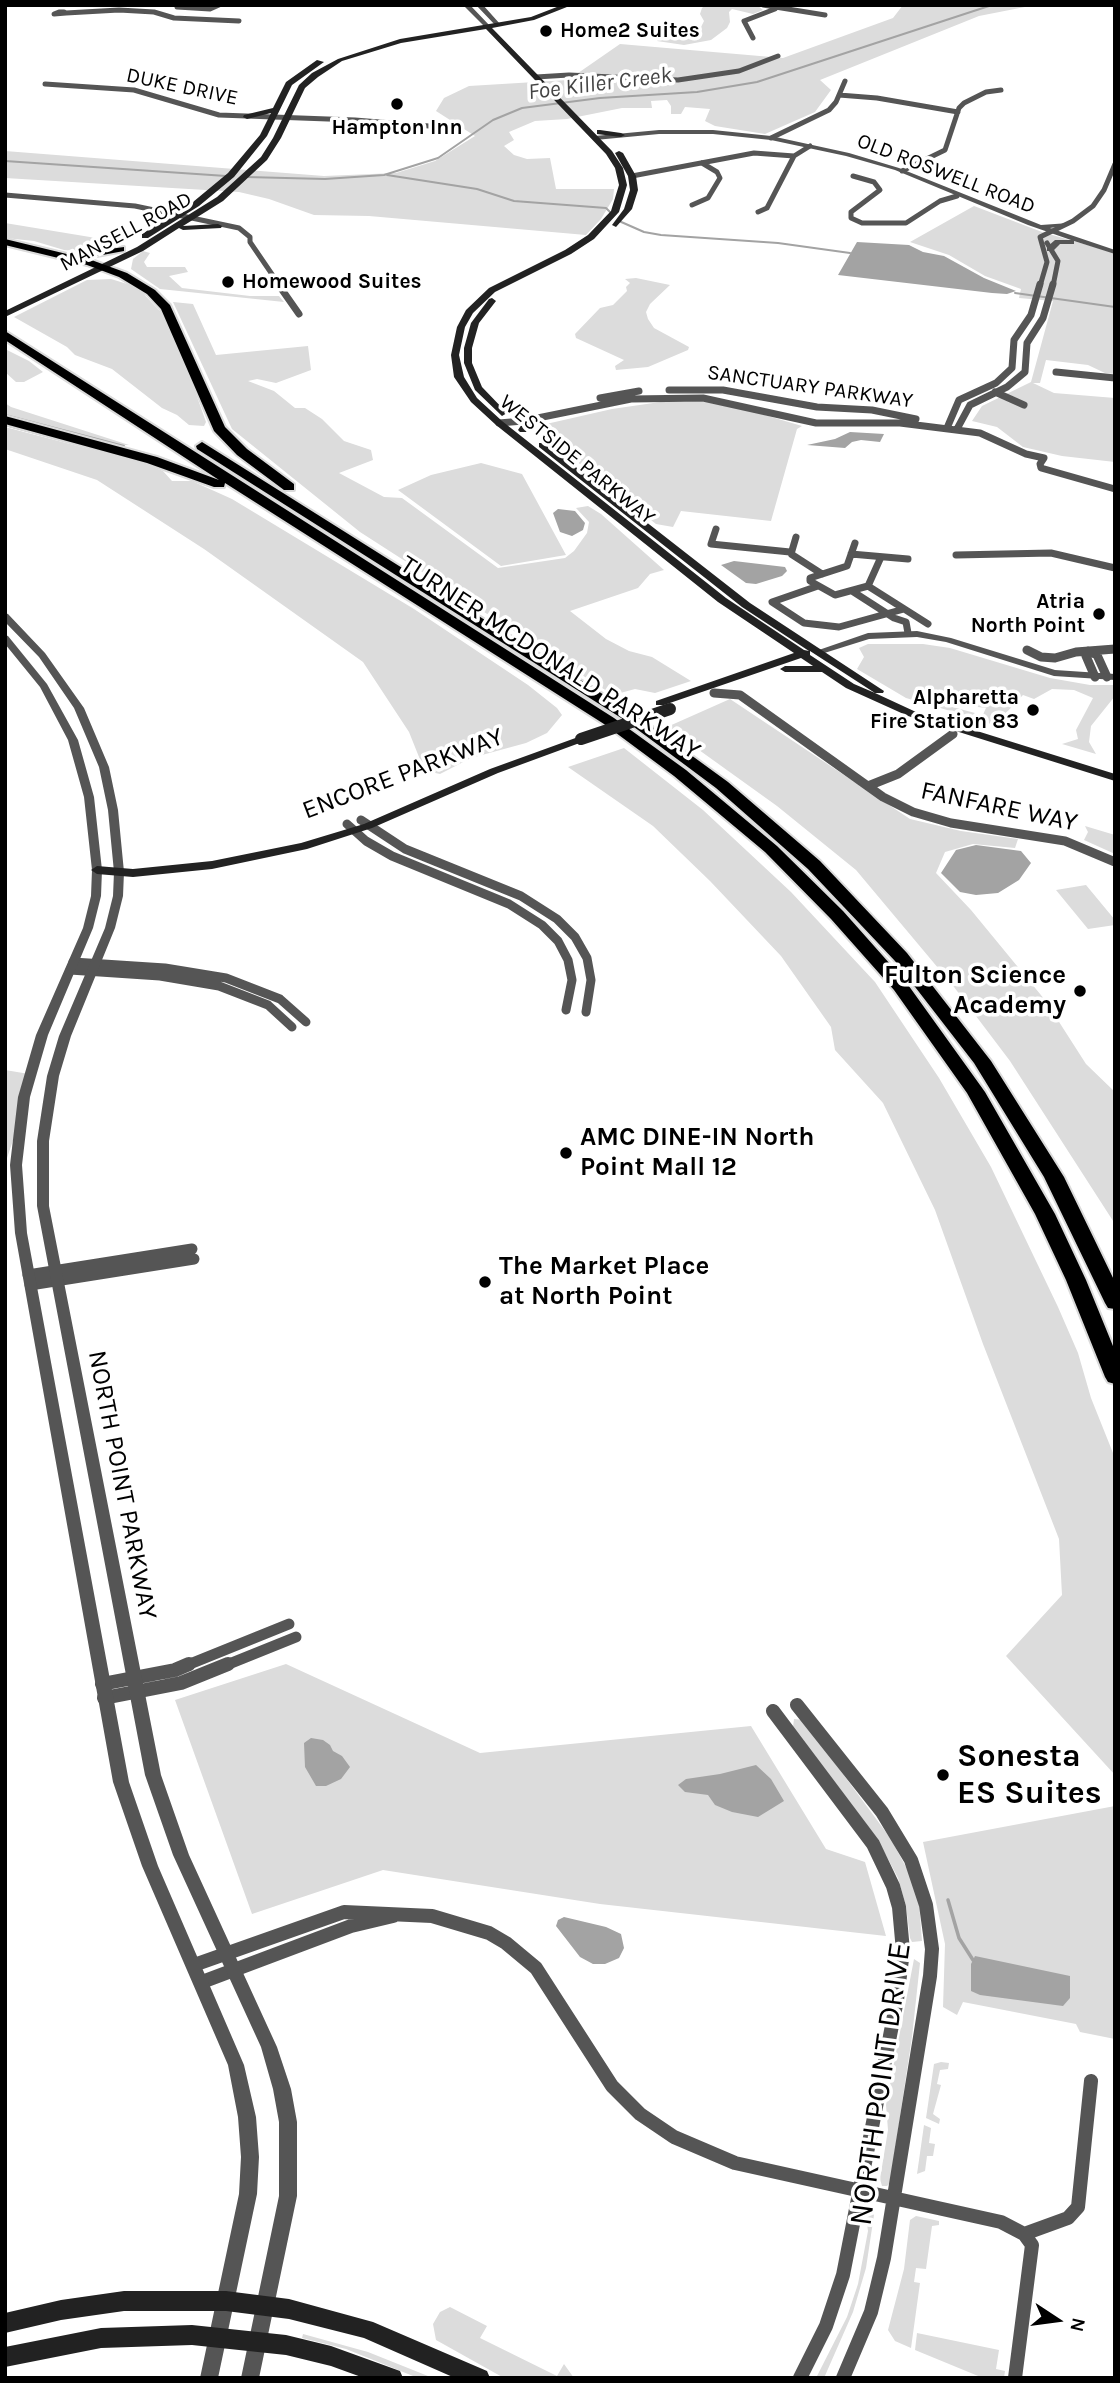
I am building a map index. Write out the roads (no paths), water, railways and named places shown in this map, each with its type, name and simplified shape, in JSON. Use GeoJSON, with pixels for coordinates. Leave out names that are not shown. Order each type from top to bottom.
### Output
{"type":"FeatureCollection","features":[{"type":"Feature","properties":{"kind":"highway"},"geometry":{"type":"LineString","coordinates":[[5,242],[59,254],[123,275]]}},
{"type":"Feature","properties":{"kind":"highway"},"geometry":{"type":"LineString","coordinates":[[59,254],[118,255],[116,269],[151,292],[166,308],[210,411],[229,441],[336,522],[372,553]]}},
{"type":"Feature","properties":{"kind":"highway","name":"TURNER MCDONALD PARKWAY"},"geometry":{"type":"LineString","coordinates":[[7,313],[11,332],[351,559],[574,698],[655,754],[756,836],[837,915],[913,1002],[959,1066],[1029,1182],[1061,1246],[1115,1377]]}},
{"type":"Feature","properties":{"kind":"highway","name":"TURNER MCDONALD PARKWAY"},"geometry":{"type":"LineString","coordinates":[[11,332],[372,553],[658,737],[753,811],[836,887],[936,998],[1000,1088],[1054,1177],[1115,1303]]}},
{"type":"Feature","properties":{"kind":"highway"},"geometry":{"type":"LineString","coordinates":[[5,420],[152,460],[206,478],[311,540],[351,559]]}},
{"type":"Feature","properties":{"kind":"main road","name":"MANSELL ROAD"},"geometry":{"type":"LineString","coordinates":[[7,313],[97,265],[157,240],[211,206],[237,186],[273,145],[302,87],[315,75],[340,60],[400,41],[532,15],[558,5]]}},
{"type":"Feature","properties":{"kind":"main road","name":"MANSELL ROAD"},"geometry":{"type":"LineString","coordinates":[[118,255],[196,204],[221,184],[239,167],[262,136],[282,94],[293,79],[335,55],[396,37],[545,16],[569,5]]}},
{"type":"Feature","properties":{"kind":"main road","name":"WESTSIDE PARKWAY"},"geometry":{"type":"LineString","coordinates":[[491,24],[608,137],[624,159],[632,176],[634,190],[630,205],[607,234],[577,255],[503,293],[478,318],[468,348],[470,371],[485,398],[739,612],[785,643],[904,702],[1115,768]]}},
{"type":"Feature","properties":{"kind":"main road","name":"WESTSIDE PARKWAY"},"geometry":{"type":"LineString","coordinates":[[491,24],[566,108],[608,137],[614,160],[622,175],[622,194],[612,217],[597,232],[573,249],[492,290],[474,306],[461,327],[455,355],[459,377],[474,400],[515,423],[825,669],[878,700],[949,729],[981,735],[1115,778]]}},
{"type":"Feature","properties":{"kind":"main road"},"geometry":{"type":"LineString","coordinates":[[247,117],[273,114]]}},
{"type":"Feature","properties":{"kind":"main road"},"geometry":{"type":"LineString","coordinates":[[161,211],[175,212],[196,204]]}},
{"type":"Feature","properties":{"kind":"main road"},"geometry":{"type":"LineString","coordinates":[[211,206],[201,215],[219,224]]}},
{"type":"Feature","properties":{"kind":"main road"},"geometry":{"type":"LineString","coordinates":[[157,240],[187,227],[219,224]]}},
{"type":"Feature","properties":{"kind":"main road","name":"MANSELL ROAD"},"geometry":{"type":"LineString","coordinates":[[7,313],[28,299],[29,295],[26,293],[97,265]]}},
{"type":"Feature","properties":{"kind":"main road"},"geometry":{"type":"LineString","coordinates":[[739,612],[763,623],[809,655]]}},
{"type":"Feature","properties":{"kind":"main road"},"geometry":{"type":"LineString","coordinates":[[785,643],[784,664],[825,669]]}},
{"type":"Feature","properties":{"kind":"main road","name":"ENCORE PARKWAY"},"geometry":{"type":"LineString","coordinates":[[97,870],[186,868],[237,861],[357,825],[577,736],[809,655]]}},
{"type":"Feature","properties":{"kind":"main road","name":"ENCORE PARKWAY"},"geometry":{"type":"LineString","coordinates":[[665,706],[741,689],[784,664]]}},
{"type":"Feature","properties":{"kind":"main road"},"geometry":{"type":"LineString","coordinates":[[5,2323],[61,2310],[124,2301],[226,2301],[289,2309],[366,2329],[479,2378]]}},
{"type":"Feature","properties":{"kind":"main road"},"geometry":{"type":"LineString","coordinates":[[5,2357],[126,2335],[218,2337],[258,2341],[331,2356],[392,2378]]}},
{"type":"Feature","properties":{"kind":"street"},"geometry":{"type":"LineString","coordinates":[[66,13],[135,8],[166,12],[178,6],[213,9],[219,5]]}},
{"type":"Feature","properties":{"kind":"street"},"geometry":{"type":"LineString","coordinates":[[466,5],[491,24]]}},
{"type":"Feature","properties":{"kind":"street"},"geometry":{"type":"LineString","coordinates":[[479,5],[491,24]]}},
{"type":"Feature","properties":{"kind":"street"},"geometry":{"type":"LineString","coordinates":[[763,5],[825,15]]}},
{"type":"Feature","properties":{"kind":"street"},"geometry":{"type":"LineString","coordinates":[[135,8],[146,18],[239,21]]}},
{"type":"Feature","properties":{"kind":"street"},"geometry":{"type":"LineString","coordinates":[[752,38],[744,21],[777,9]]}},
{"type":"Feature","properties":{"kind":"street"},"geometry":{"type":"LineString","coordinates":[[166,12],[174,18]]}},
{"type":"Feature","properties":{"kind":"street"},"geometry":{"type":"LineString","coordinates":[[536,77],[624,76],[678,80],[739,71],[778,56]]}},
{"type":"Feature","properties":{"kind":"street"},"geometry":{"type":"LineString","coordinates":[[608,137],[693,131],[774,136],[824,114],[833,106],[845,81]]}},
{"type":"Feature","properties":{"kind":"street","name":"DUKE DRIVE"},"geometry":{"type":"LineString","coordinates":[[45,84],[134,90],[163,97],[203,112],[247,117]]}},
{"type":"Feature","properties":{"kind":"street"},"geometry":{"type":"LineString","coordinates":[[899,170],[932,158],[947,146],[961,106],[970,99],[1001,90]]}},
{"type":"Feature","properties":{"kind":"street"},"geometry":{"type":"LineString","coordinates":[[839,95],[877,98],[958,112]]}},
{"type":"Feature","properties":{"kind":"street"},"geometry":{"type":"LineString","coordinates":[[273,114],[287,118],[429,126]]}},
{"type":"Feature","properties":{"kind":"street","name":"OLD ROSWELL ROAD"},"geometry":{"type":"LineString","coordinates":[[774,136],[784,141],[860,157],[899,170],[1033,226],[1115,252]]}},
{"type":"Feature","properties":{"kind":"street"},"geometry":{"type":"LineString","coordinates":[[758,212],[767,208],[794,156],[810,146]]}},
{"type":"Feature","properties":{"kind":"street"},"geometry":{"type":"LineString","coordinates":[[632,176],[754,153],[794,156]]}},
{"type":"Feature","properties":{"kind":"street"},"geometry":{"type":"LineString","coordinates":[[692,205],[708,198],[720,178],[717,172],[702,163]]}},
{"type":"Feature","properties":{"kind":"street"},"geometry":{"type":"LineString","coordinates":[[1115,164],[1102,194],[1090,209],[1039,239],[1048,259],[1031,315],[1014,340],[1012,368],[1001,380],[959,400],[948,425],[984,434],[1026,454],[1044,458],[1040,464],[1041,468],[1115,488]]}},
{"type":"Feature","properties":{"kind":"street"},"geometry":{"type":"LineString","coordinates":[[851,218],[851,212],[880,190],[874,182],[853,176]]}},
{"type":"Feature","properties":{"kind":"street"},"geometry":{"type":"LineString","coordinates":[[1102,194],[1114,195]]}},
{"type":"Feature","properties":{"kind":"street"},"geometry":{"type":"LineString","coordinates":[[5,196],[116,204],[161,211],[177,217]]}},
{"type":"Feature","properties":{"kind":"street"},"geometry":{"type":"LineString","coordinates":[[5,196],[121,208],[219,224],[238,231],[250,242],[299,314]]}},
{"type":"Feature","properties":{"kind":"street"},"geometry":{"type":"LineString","coordinates":[[838,219],[851,218],[868,224],[902,224],[940,201],[957,196]]}},
{"type":"Feature","properties":{"kind":"street"},"geometry":{"type":"LineString","coordinates":[[1033,226],[1066,225]]}},
{"type":"Feature","properties":{"kind":"street"},"geometry":{"type":"LineString","coordinates":[[1066,225],[1067,232],[1080,241]]}},
{"type":"Feature","properties":{"kind":"street"},"geometry":{"type":"LineString","coordinates":[[958,427],[970,405],[1013,383],[1026,369],[1027,342],[1043,318],[1058,269],[1058,261],[1046,240],[1052,232]]}},
{"type":"Feature","properties":{"kind":"street"},"geometry":{"type":"LineString","coordinates":[[1050,248],[1058,242],[1080,241]]}},
{"type":"Feature","properties":{"kind":"street"},"geometry":{"type":"LineString","coordinates":[[1056,372],[1115,378]]}},
{"type":"Feature","properties":{"kind":"street"},"geometry":{"type":"LineString","coordinates":[[985,388],[1024,405]]}},
{"type":"Feature","properties":{"kind":"street","name":"SANCTUARY PARKWAY"},"geometry":{"type":"LineString","coordinates":[[515,423],[621,397],[680,389],[723,390],[810,406],[872,410],[948,425]]}},
{"type":"Feature","properties":{"kind":"street","name":"SANCTUARY PARKWAY"},"geometry":{"type":"LineString","coordinates":[[515,423],[621,397],[703,398],[734,402],[816,423],[948,425]]}},
{"type":"Feature","properties":{"kind":"street"},"geometry":{"type":"LineString","coordinates":[[716,529],[710,544],[791,550],[822,574]]}},
{"type":"Feature","properties":{"kind":"street"},"geometry":{"type":"LineString","coordinates":[[791,550],[796,537]]}},
{"type":"Feature","properties":{"kind":"street"},"geometry":{"type":"LineString","coordinates":[[855,543],[846,567],[809,580],[833,595],[868,586],[881,556]]}},
{"type":"Feature","properties":{"kind":"street"},"geometry":{"type":"LineString","coordinates":[[956,555],[1051,553],[1115,568]]}},
{"type":"Feature","properties":{"kind":"street"},"geometry":{"type":"LineString","coordinates":[[851,554],[908,559]]}},
{"type":"Feature","properties":{"kind":"street"},"geometry":{"type":"LineString","coordinates":[[818,586],[772,602],[808,624],[843,627],[891,616],[905,609]]}},
{"type":"Feature","properties":{"kind":"street"},"geometry":{"type":"LineString","coordinates":[[868,586],[928,624]]}},
{"type":"Feature","properties":{"kind":"street"},"geometry":{"type":"LineString","coordinates":[[852,591],[907,623],[908,633]]}},
{"type":"Feature","properties":{"kind":"street","name":"NORTH POINT PARKWAY"},"geometry":{"type":"LineString","coordinates":[[5,616],[53,668],[87,723],[107,780],[119,869],[115,912],[58,1056],[45,1119],[43,1199],[55,1276],[153,1775],[165,1815],[272,2054],[288,2122],[288,2196],[250,2378]]}},
{"type":"Feature","properties":{"kind":"street"},"geometry":{"type":"LineString","coordinates":[[891,616],[895,633]]}},
{"type":"Feature","properties":{"kind":"street","name":"ENCORE PARKWAY"},"geometry":{"type":"LineString","coordinates":[[809,655],[868,636],[908,633],[948,640],[1034,668],[1111,677]]}},
{"type":"Feature","properties":{"kind":"street","name":"NORTH POINT PARKWAY"},"geometry":{"type":"LineString","coordinates":[[5,638],[44,686],[73,741],[88,790],[97,870],[93,912],[35,1054],[20,1120],[17,1192],[29,1280],[121,1782],[134,1824],[236,2065],[249,2135],[248,2194],[209,2378]]}},
{"type":"Feature","properties":{"kind":"street"},"geometry":{"type":"LineString","coordinates":[[1027,650],[1048,658],[1115,649]]}},
{"type":"Feature","properties":{"kind":"street"},"geometry":{"type":"LineString","coordinates":[[1088,651],[1086,656],[1095,677]]}},
{"type":"Feature","properties":{"kind":"street"},"geometry":{"type":"LineString","coordinates":[[1088,651],[1097,655],[1111,677]]}},
{"type":"Feature","properties":{"kind":"street"},"geometry":{"type":"LineString","coordinates":[[1091,666],[1102,666]]}},
{"type":"Feature","properties":{"kind":"street","name":"FANFARE WAY"},"geometry":{"type":"LineString","coordinates":[[741,689],[892,802],[925,816],[951,823],[1051,837],[1092,850],[1115,862]]}},
{"type":"Feature","properties":{"kind":"street"},"geometry":{"type":"LineString","coordinates":[[868,786],[898,774],[949,729]]}},
{"type":"Feature","properties":{"kind":"street"},"geometry":{"type":"LineString","coordinates":[[357,825],[392,856],[509,904],[542,925],[558,941],[568,960],[572,980],[566,1010]]}},
{"type":"Feature","properties":{"kind":"street"},"geometry":{"type":"LineString","coordinates":[[357,825],[418,855],[522,896],[557,919],[575,937],[587,958],[591,980],[586,1012]]}},
{"type":"Feature","properties":{"kind":"street"},"geometry":{"type":"LineString","coordinates":[[72,966],[181,970],[241,982],[280,999],[306,1022]]}},
{"type":"Feature","properties":{"kind":"street"},"geometry":{"type":"LineString","coordinates":[[94,967],[219,986],[268,1005],[292,1027]]}},
{"type":"Feature","properties":{"kind":"street"},"geometry":{"type":"LineString","coordinates":[[29,1280],[193,1254]]}},
{"type":"Feature","properties":{"kind":"street"},"geometry":{"type":"LineString","coordinates":[[134,1686],[289,1624]]}},
{"type":"Feature","properties":{"kind":"street"},"geometry":{"type":"LineString","coordinates":[[103,1691],[199,1677],[296,1637]]}},
{"type":"Feature","properties":{"kind":"street","name":"NORTH POINT DRIVE"},"geometry":{"type":"LineString","coordinates":[[797,1705],[882,1812],[911,1860],[926,1905],[932,1949],[894,2198],[874,2301],[843,2378]]}},
{"type":"Feature","properties":{"kind":"street","name":"NORTH POINT DRIVE"},"geometry":{"type":"LineString","coordinates":[[773,1711],[873,1844],[893,1886],[899,1907],[903,1951],[902,1974],[843,2275],[836,2300],[800,2378]]}},
{"type":"Feature","properties":{"kind":"street"},"geometry":{"type":"LineString","coordinates":[[194,1965],[231,1960],[351,1926],[410,1914],[432,1916],[472,1926],[506,1943],[536,1968],[549,1985],[588,2053],[612,2087],[640,2114],[674,2137],[735,2163],[1001,2222],[1024,2234],[1032,2245],[1015,2378]]}},
{"type":"Feature","properties":{"kind":"street"},"geometry":{"type":"LineString","coordinates":[[202,1982],[231,1960]]}},
{"type":"Feature","properties":{"kind":"street"},"geometry":{"type":"LineString","coordinates":[[1024,2234],[1068,2218],[1078,2207],[1091,2081]]}},
{"type":"Feature","properties":{"kind":"waterway","name":"Foe Killer Creek"},"geometry":{"type":"LineString","coordinates":[[246,177],[325,179],[384,175],[438,158],[493,120],[522,108],[600,98],[697,92],[757,82],[992,5]]}},
{"type":"Feature","properties":{"kind":"waterway","name":"Foe Killer Creek"},"geometry":{"type":"LineString","coordinates":[[5,161],[226,176]]}},
{"type":"Feature","properties":{"kind":"waterway"},"geometry":{"type":"LineString","coordinates":[[387,175],[477,189],[514,201],[606,208],[612,214]]}},
{"type":"Feature","properties":{"kind":"waterway"},"geometry":{"type":"LineString","coordinates":[[619,221],[644,232],[661,235],[778,243],[850,253]]}},
{"type":"Feature","properties":{"kind":"waterway"},"geometry":{"type":"LineString","coordinates":[[1015,293],[1115,307]]}},
{"type":"Feature","properties":{"kind":"waterway"},"geometry":{"type":"LineString","coordinates":[[5,415],[124,446]]}},
{"type":"Feature","properties":{"kind":"waterway"},"geometry":{"type":"LineString","coordinates":[[5,425],[92,448]]}},
{"type":"Feature","properties":{"kind":"waterway"},"geometry":{"type":"LineString","coordinates":[[948,1900],[959,1938],[973,1960]]}},
{"type":"Feature","properties":{"kind":"place","name":"Home2 Suites"},"geometry":{"type":"Point","coordinates":[546,31]}},
{"type":"Feature","properties":{"kind":"place","name":"Hampton Inn"},"geometry":{"type":"Point","coordinates":[397,104]}},
{"type":"Feature","properties":{"kind":"place","name":"Homewood Suites"},"geometry":{"type":"Point","coordinates":[228,282]}},
{"type":"Feature","properties":{"kind":"place","name":"Atria North Point"},"geometry":{"type":"Point","coordinates":[1099,614]}},
{"type":"Feature","properties":{"kind":"place","name":"Alpharetta Fire Station 83"},"geometry":{"type":"Point","coordinates":[1033,710]}},
{"type":"Feature","properties":{"kind":"place","name":"Fulton Science Academy"},"geometry":{"type":"Point","coordinates":[1080,991]}},
{"type":"Feature","properties":{"kind":"place","name":"AMC DINE-IN North Point Mall 12"},"geometry":{"type":"Point","coordinates":[566,1153]}},
{"type":"Feature","properties":{"kind":"place","name":"The Market Place at North Point"},"geometry":{"type":"Point","coordinates":[485,1282]}},
{"type":"Feature","properties":{"kind":"place","name":"Sonesta ES Suites"},"geometry":{"type":"Point","coordinates":[943,1775]}}]}
